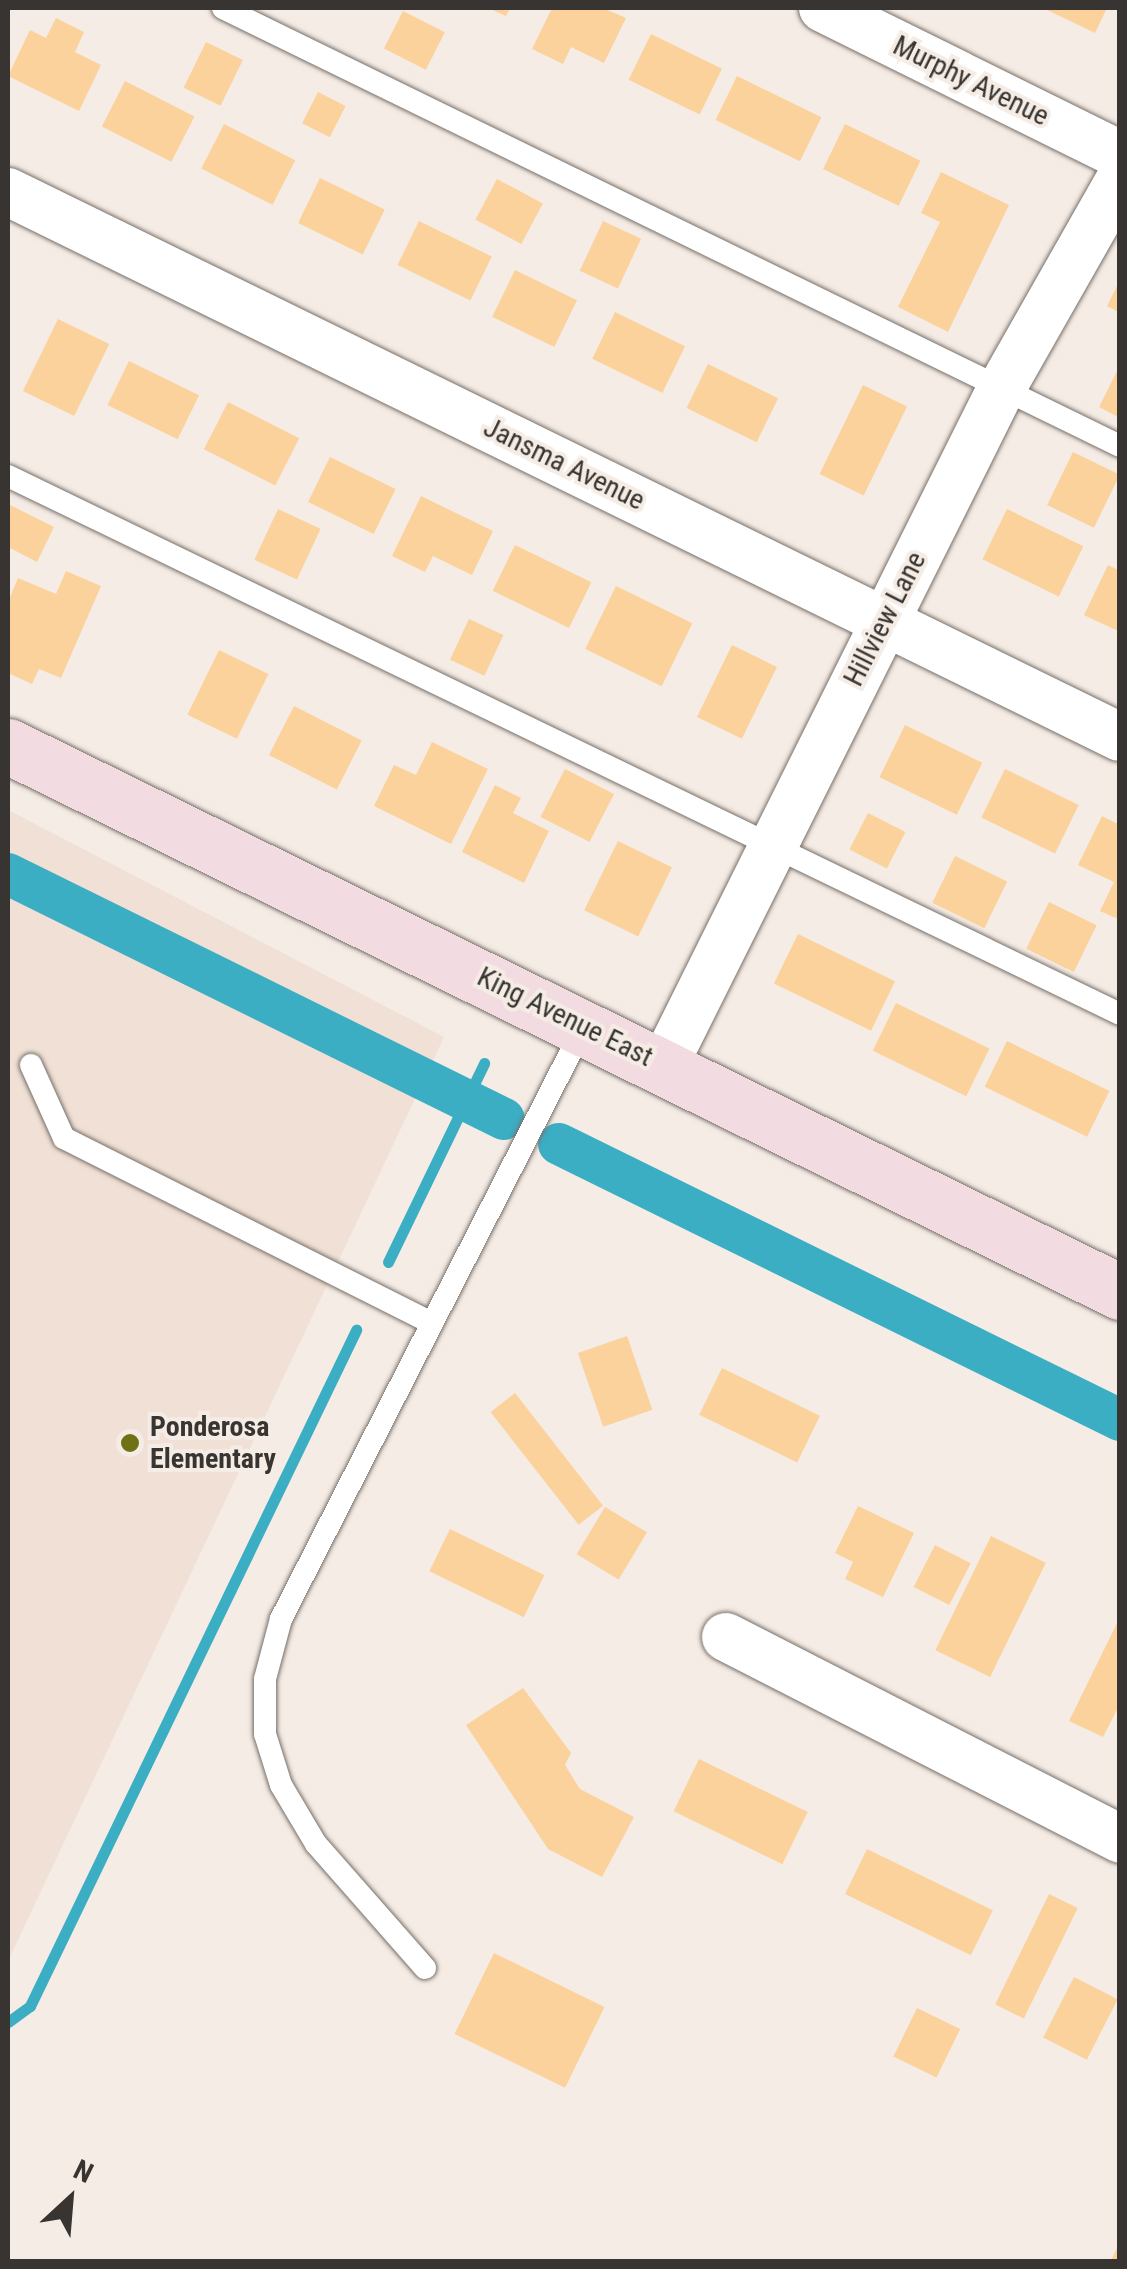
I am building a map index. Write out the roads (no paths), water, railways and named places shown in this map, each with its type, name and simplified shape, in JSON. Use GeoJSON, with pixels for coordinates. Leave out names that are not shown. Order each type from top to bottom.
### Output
{"type":"FeatureCollection","features":[{"type":"Feature","properties":{"kind":"main road","name":"King Avenue East"},"geometry":{"type":"LineString","coordinates":[[8,746],[1120,1292]]}},
{"type":"Feature","properties":{"kind":"street","name":"Murphy Avenue"},"geometry":{"type":"LineString","coordinates":[[823,8],[1120,155]]}},
{"type":"Feature","properties":{"kind":"street","name":"Hillview Lane"},"geometry":{"type":"LineString","coordinates":[[664,1065],[1000,391],[1120,180]]}},
{"type":"Feature","properties":{"kind":"street","name":"Jansma Avenue"},"geometry":{"type":"LineString","coordinates":[[8,192],[1120,737]]}},
{"type":"Feature","properties":{"kind":"street"},"geometry":{"type":"LineString","coordinates":[[726,1637],[1120,1839]]}},
{"type":"Feature","properties":{"kind":"lane"},"geometry":{"type":"LineString","coordinates":[[223,8],[1000,391],[1120,446]]}},
{"type":"Feature","properties":{"kind":"lane"},"geometry":{"type":"LineString","coordinates":[[8,476],[1120,1014]]}},
{"type":"Feature","properties":{"kind":"lane"},"geometry":{"type":"LineString","coordinates":[[426,1968],[316,1844],[281,1785],[265,1734],[265,1678],[281,1620],[584,1026]]}},
{"type":"Feature","properties":{"kind":"lane"},"geometry":{"type":"LineString","coordinates":[[31,1065],[64,1138],[432,1323]]}},
{"type":"Feature","properties":{"kind":"waterway"},"geometry":{"type":"LineString","coordinates":[[8,874],[504,1119]]}},
{"type":"Feature","properties":{"kind":"waterway"},"geometry":{"type":"LineString","coordinates":[[388,1262],[484,1063]]}},
{"type":"Feature","properties":{"kind":"waterway"},"geometry":{"type":"LineString","coordinates":[[559,1144],[1120,1420]]}},
{"type":"Feature","properties":{"kind":"waterway"},"geometry":{"type":"LineString","coordinates":[[8,2022],[30,2006],[356,1330]]}},
{"type":"Feature","properties":{"kind":"place","name":"Ponderosa Elementary"},"geometry":{"type":"Point","coordinates":[130,1443]}}]}
